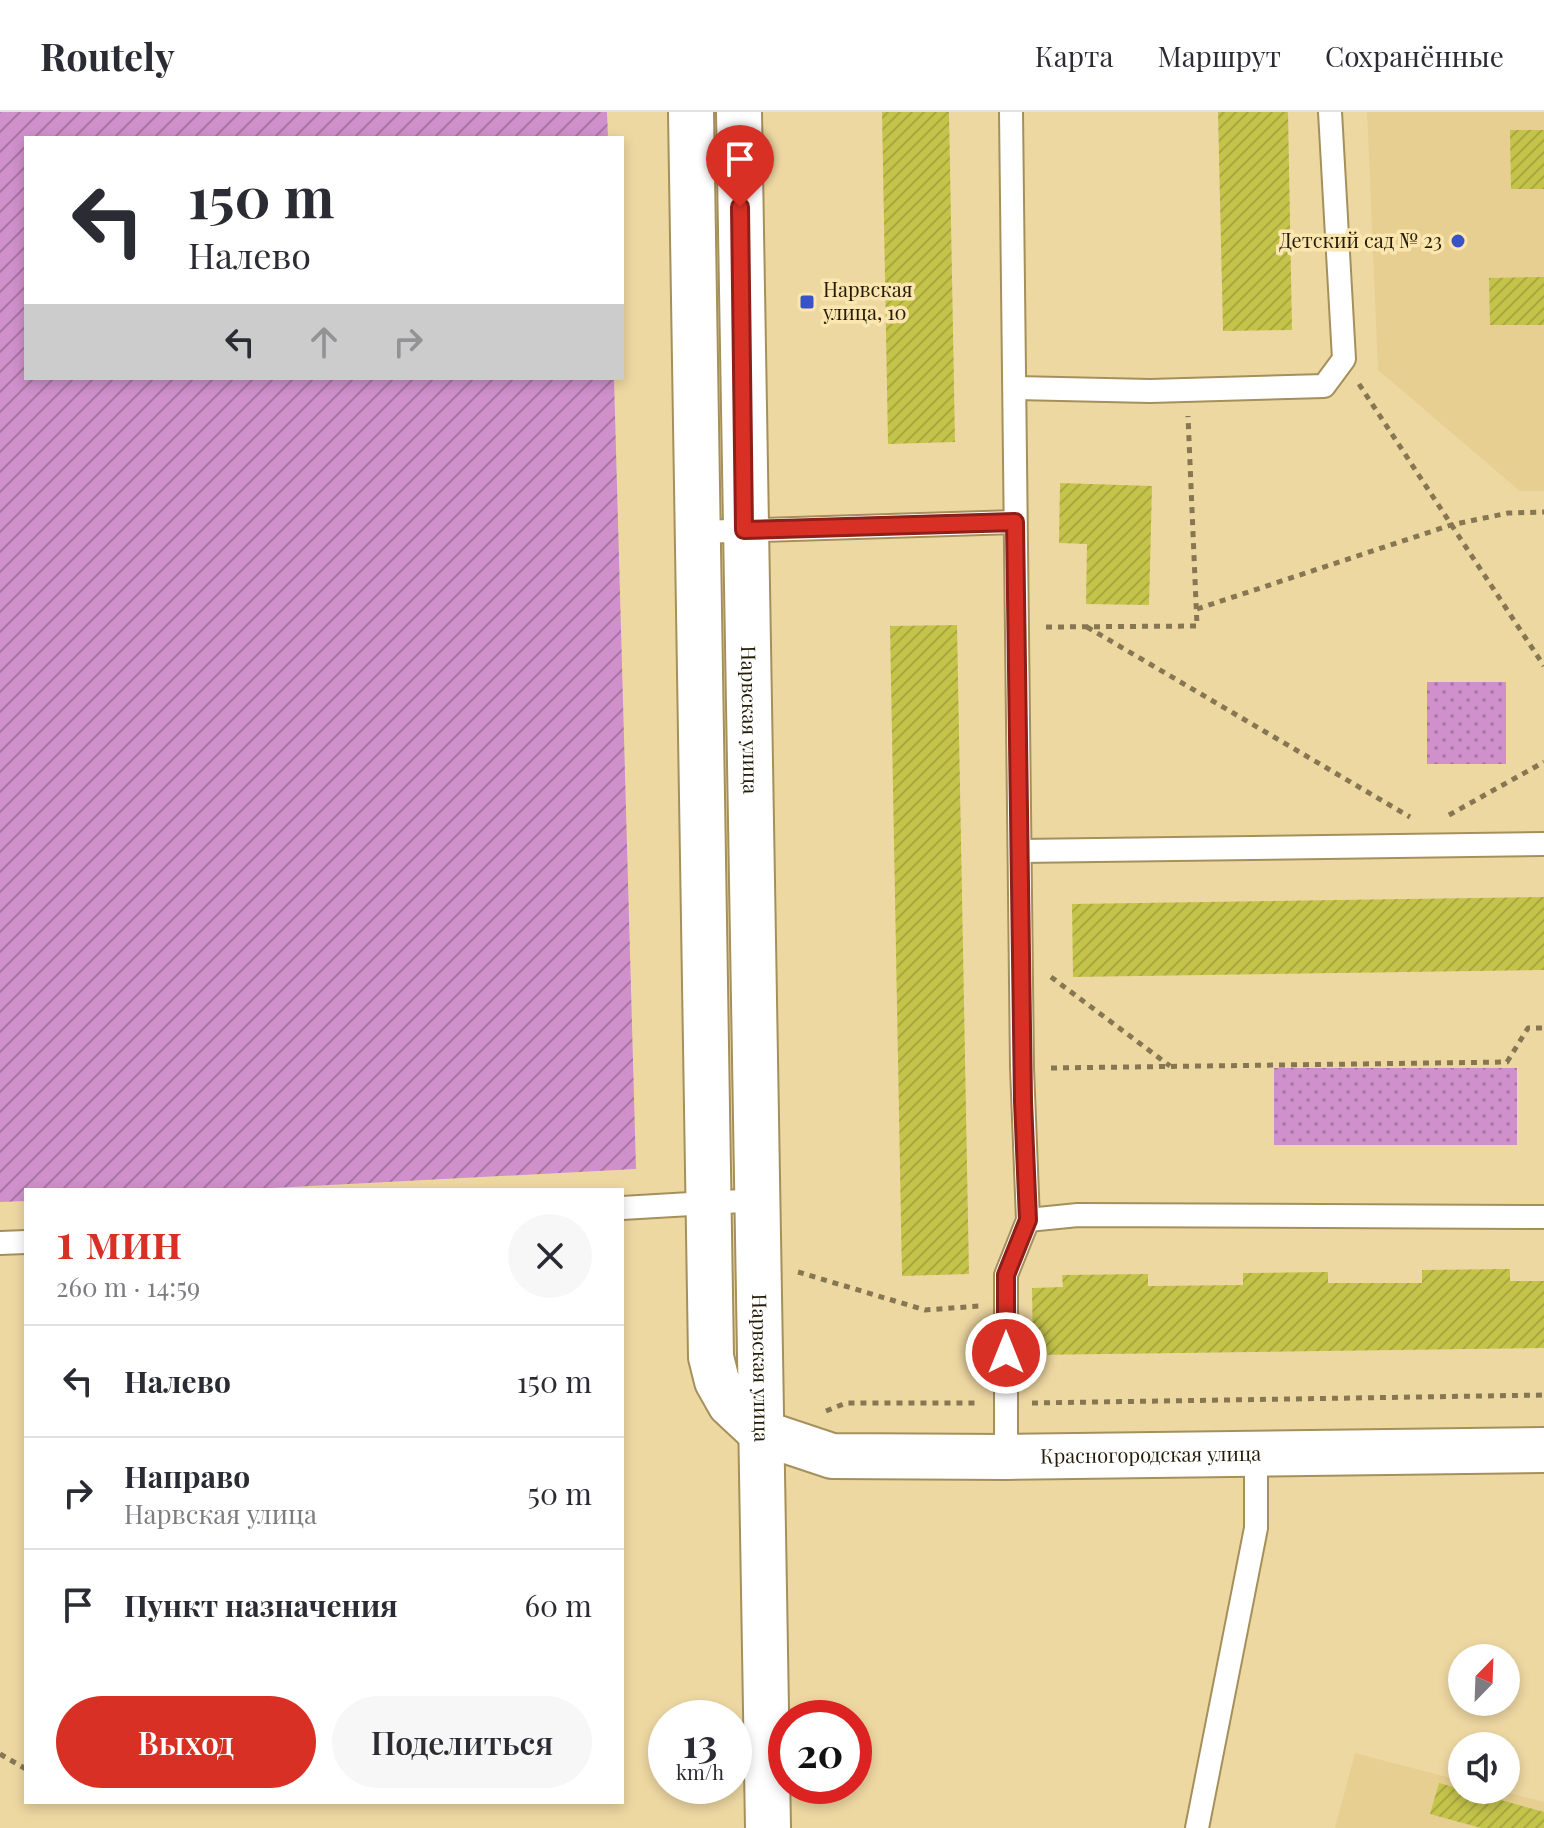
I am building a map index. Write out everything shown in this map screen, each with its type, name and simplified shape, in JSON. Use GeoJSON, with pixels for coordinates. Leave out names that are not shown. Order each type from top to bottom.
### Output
{"type":"FeatureCollection","features":[{"type":"Feature","properties":{"kind":"street","name":"Нарвская улица"},"geometry":{"type":"LineString","coordinates":[[691,112],[711,1357],[717,1381],[730,1404],[760,1432]]}},
{"type":"Feature","properties":{"kind":"street","name":"Нарвская улица"},"geometry":{"type":"LineString","coordinates":[[739,112],[744,530],[759,1200],[760,1432]]}},
{"type":"Feature","properties":{"kind":"street","name":"Красногородская улица"},"geometry":{"type":"LineString","coordinates":[[760,1432],[832,1456],[1006,1457],[1544,1450]]}},
{"type":"Feature","properties":{"kind":"street"},"geometry":{"type":"LineString","coordinates":[[760,1432],[768,1828]]}},
{"type":"Feature","properties":{"kind":"lane"},"geometry":{"type":"LineString","coordinates":[[1006,1457],[1006,1275],[1028,1220],[1022,1068],[1011,112]]}},
{"type":"Feature","properties":{"kind":"lane"},"geometry":{"type":"LineString","coordinates":[[1016,388],[1186,390],[1324,386],[1344,359],[1330,112]]}},
{"type":"Feature","properties":{"kind":"lane"},"geometry":{"type":"LineString","coordinates":[[698,532],[1015,522]]}},
{"type":"Feature","properties":{"kind":"lane"},"geometry":{"type":"LineString","coordinates":[[1020,851],[1544,844]]}},
{"type":"Feature","properties":{"kind":"lane"},"geometry":{"type":"LineString","coordinates":[[624,1208],[759,1200]]}},
{"type":"Feature","properties":{"kind":"lane"},"geometry":{"type":"LineString","coordinates":[[1028,1220],[1078,1215],[1544,1217]]}},
{"type":"Feature","properties":{"kind":"lane"},"geometry":{"type":"LineString","coordinates":[[0,1243],[24,1242]]}},
{"type":"Feature","properties":{"kind":"lane"},"geometry":{"type":"LineString","coordinates":[[1197,1828],[1256,1528],[1256,1453]]}},
{"type":"Feature","properties":{"kind":"path"},"geometry":{"type":"LineString","coordinates":[[1344,359],[1544,666]]}},
{"type":"Feature","properties":{"kind":"path"},"geometry":{"type":"LineString","coordinates":[[1017,627],[1197,626],[1186,390]]}},
{"type":"Feature","properties":{"kind":"path"},"geometry":{"type":"LineString","coordinates":[[1197,609],[1451,525],[1508,513],[1544,512]]}},
{"type":"Feature","properties":{"kind":"path"},"geometry":{"type":"LineString","coordinates":[[1087,627],[1454,845]]}},
{"type":"Feature","properties":{"kind":"path"},"geometry":{"type":"LineString","coordinates":[[1428,827],[1544,762]]}},
{"type":"Feature","properties":{"kind":"path"},"geometry":{"type":"LineString","coordinates":[[1021,955],[1170,1066]]}},
{"type":"Feature","properties":{"kind":"path"},"geometry":{"type":"LineString","coordinates":[[1022,1068],[1507,1062],[1528,1028],[1544,1028]]}},
{"type":"Feature","properties":{"kind":"path"},"geometry":{"type":"LineString","coordinates":[[759,1261],[925,1310],[1006,1303]]}},
{"type":"Feature","properties":{"kind":"path"},"geometry":{"type":"LineString","coordinates":[[823,1412],[846,1403],[1544,1395]]}},
{"type":"Feature","properties":{"kind":"path"},"geometry":{"type":"LineString","coordinates":[[0,1754],[24,1768]]}},
{"type":"Feature","properties":{"kind":"shaded area"},"geometry":{"type":"Polygon","coordinates":[[[0,112],[607,112],[608,136],[24,136],[24,380],[614,380],[636,1169],[274,1188],[24,1188],[24,1201],[0,1202],[0,112]]]}},
{"type":"Feature","properties":{"kind":"shaded area","name":"Детский сад № 23"},"geometry":{"type":"Polygon","coordinates":[[[1367,112],[1544,112],[1544,491],[1520,491],[1378,370],[1367,112]]]}},
{"type":"Feature","properties":{"kind":"shaded area"},"geometry":{"type":"Polygon","coordinates":[[[1427,682],[1506,682],[1506,764],[1427,764],[1427,682]]]}},
{"type":"Feature","properties":{"kind":"shaded area"},"geometry":{"type":"Polygon","coordinates":[[[1274,1068],[1517,1068],[1517,1145],[1274,1145],[1274,1068]]]}},
{"type":"Feature","properties":{"kind":"shaded area"},"geometry":{"type":"Polygon","coordinates":[[[1355,1753],[1448,1777],[1448,1804],[1520,1804],[1520,1796],[1544,1802],[1544,1828],[1335,1828],[1355,1753]]]}},
{"type":"Feature","properties":{"kind":"building"},"geometry":{"type":"Polygon","coordinates":[[[882,112],[949,112],[955,442],[888,444],[882,112]]]}},
{"type":"Feature","properties":{"kind":"building"},"geometry":{"type":"Polygon","coordinates":[[[1218,112],[1288,112],[1292,330],[1223,331],[1218,112]]]}},
{"type":"Feature","properties":{"kind":"building"},"geometry":{"type":"Polygon","coordinates":[[[1510,130],[1544,130],[1544,189],[1511,189],[1510,130]]]}},
{"type":"Feature","properties":{"kind":"building"},"geometry":{"type":"Polygon","coordinates":[[[1544,277],[1544,325],[1490,325],[1489,278],[1544,277]]]}},
{"type":"Feature","properties":{"kind":"building"},"geometry":{"type":"Polygon","coordinates":[[[1060,483],[1152,486],[1149,605],[1086,604],[1087,544],[1059,543],[1060,483]]]}},
{"type":"Feature","properties":{"kind":"building"},"geometry":{"type":"Polygon","coordinates":[[[957,625],[969,1274],[902,1276],[890,626],[957,625]]]}},
{"type":"Feature","properties":{"kind":"building"},"geometry":{"type":"Polygon","coordinates":[[[1544,897],[1544,970],[1073,977],[1072,904],[1544,897]]]}},
{"type":"Feature","properties":{"kind":"building"},"geometry":{"type":"Polygon","coordinates":[[[1510,1269],[1510,1281],[1544,1281],[1544,1348],[1033,1355],[1032,1288],[1063,1287],[1062,1275],[1148,1274],[1148,1286],[1243,1285],[1243,1273],[1328,1272],[1328,1283],[1422,1283],[1422,1270],[1510,1269]]]}},
{"type":"Feature","properties":{"kind":"building"},"geometry":{"type":"Polygon","coordinates":[[[1439,1783],[1448,1785],[1448,1804],[1515,1804],[1544,1812],[1544,1828],[1481,1828],[1430,1814],[1439,1783]]]}},
{"type":"Feature","properties":{"kind":"place","name":"Детский сад № 23"},"geometry":{"type":"Point","coordinates":[1458,241]}},
{"type":"Feature","properties":{"kind":"place","name":"Нарвская улица, 10"},"geometry":{"type":"Point","coordinates":[807,302]}},
{"type":"Feature","properties":{"kind":"route"},"geometry":{"type":"LineString","coordinates":[[740,207],[744,530],[1015,522],[1023,1101],[1028,1220],[1006,1275],[1006,1353]]}}]}
